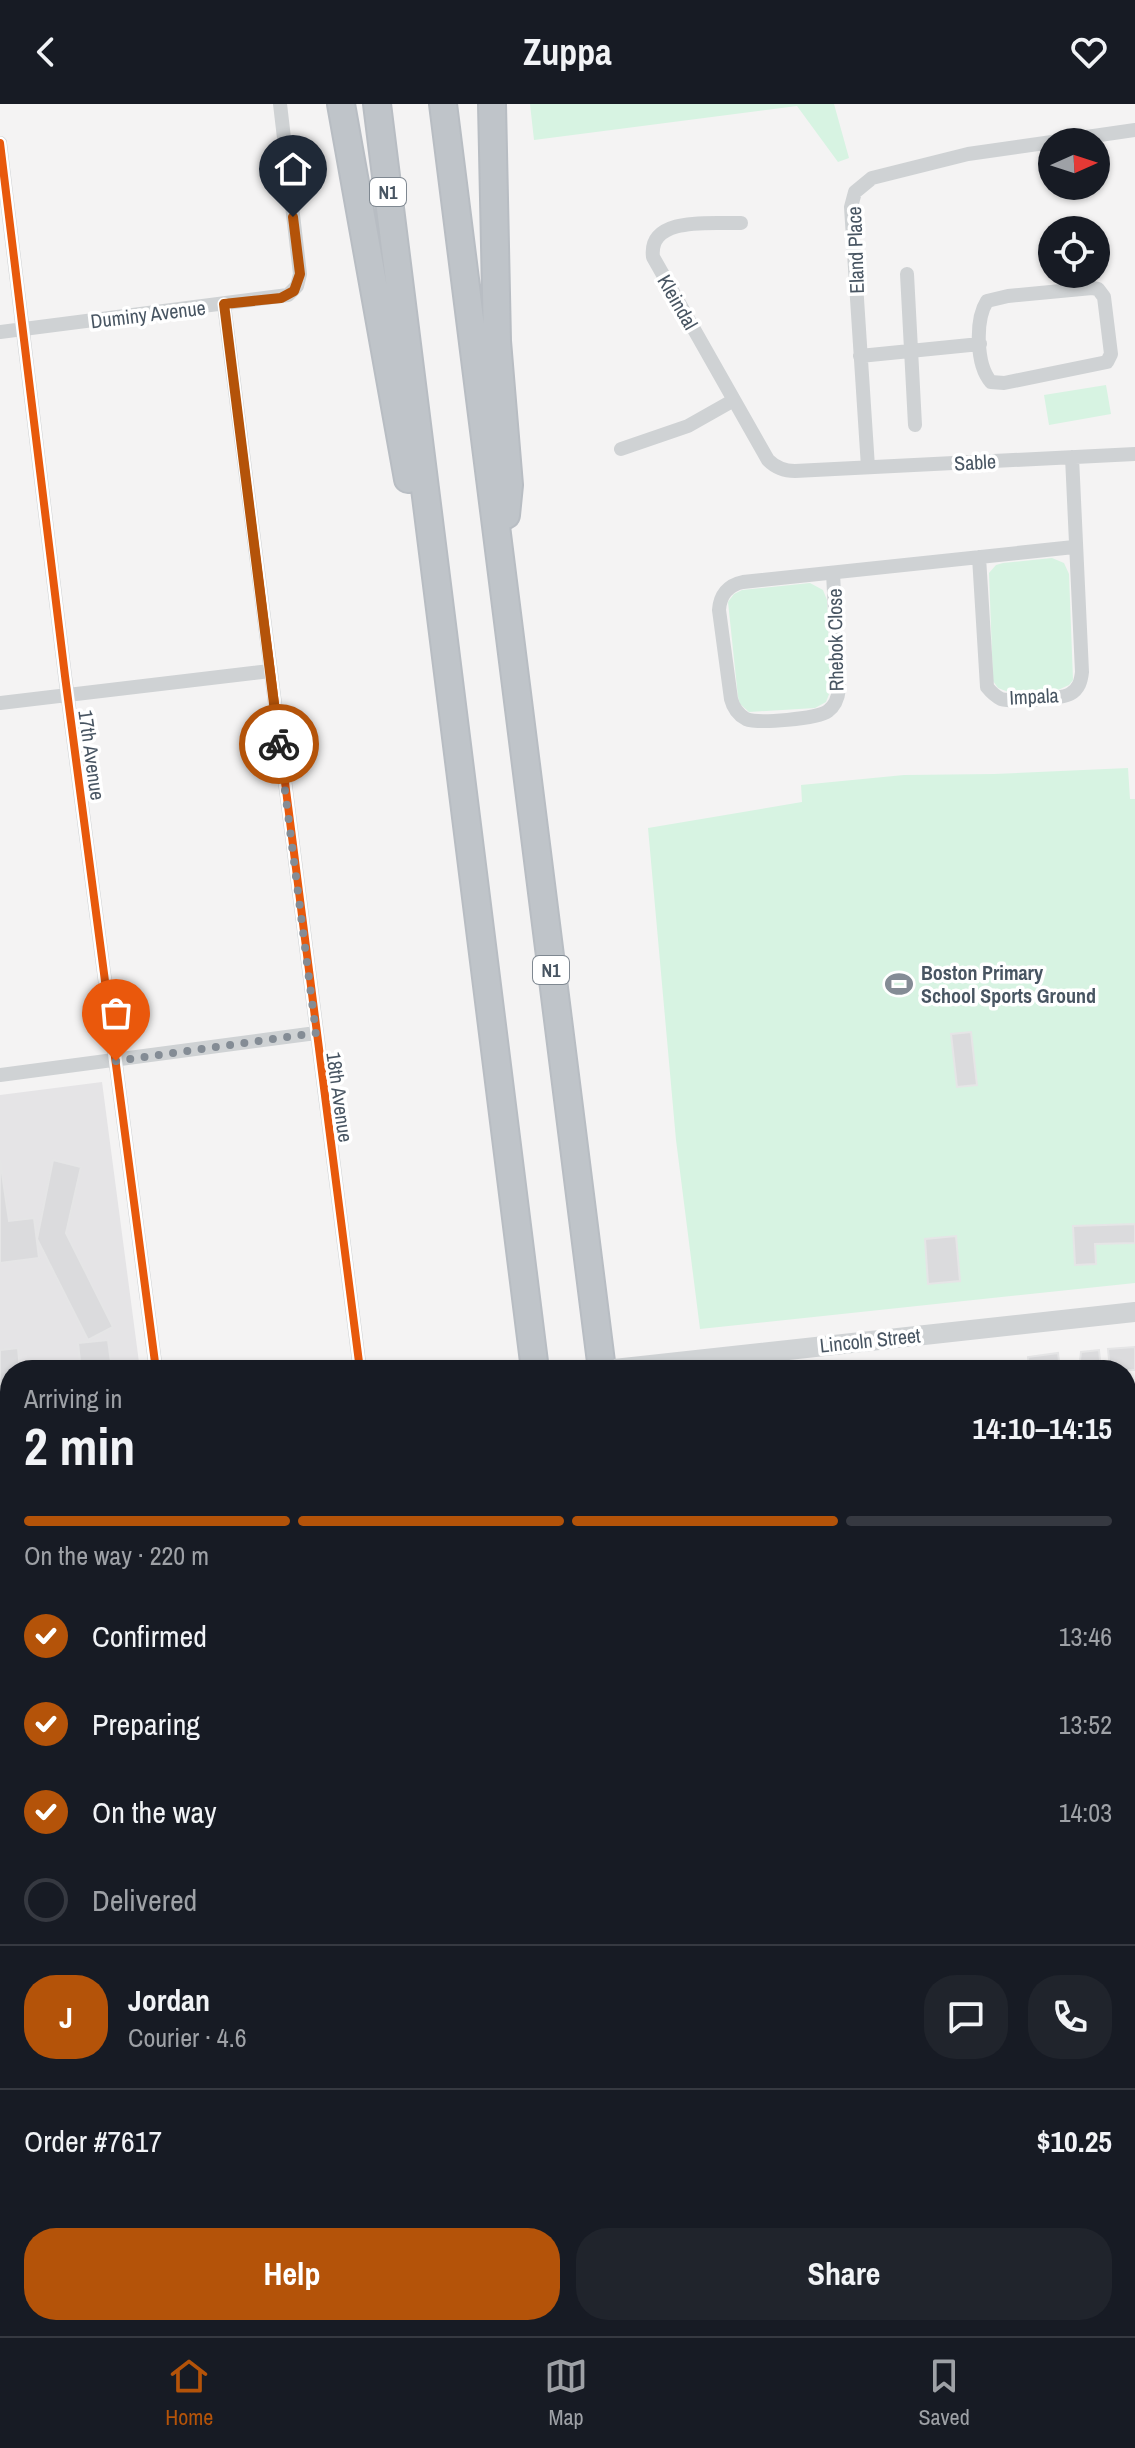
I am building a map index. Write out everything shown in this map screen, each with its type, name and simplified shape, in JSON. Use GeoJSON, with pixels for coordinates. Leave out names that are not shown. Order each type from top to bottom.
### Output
{"type":"FeatureCollection","features":[{"type":"Feature","properties":{"kind":"highway"},"geometry":{"type":"LineString","coordinates":[[341,104],[435,624],[450,674]]}},
{"type":"Feature","properties":{"kind":"highway","name":"N1"},"geometry":{"type":"LineString","coordinates":[[377,104],[534,1360]]}},
{"type":"Feature","properties":{"kind":"highway","name":"N1"},"geometry":{"type":"LineString","coordinates":[[443,104],[603,1360]]}},
{"type":"Feature","properties":{"kind":"highway"},"geometry":{"type":"LineString","coordinates":[[492,104],[497,341],[509,485],[501,570]]}},
{"type":"Feature","properties":{"kind":"street","name":"Duminy Avenue"},"geometry":{"type":"LineString","coordinates":[[0,332],[281,298],[294,291],[300,274],[280,104]]}},
{"type":"Feature","properties":{"kind":"street","name":"Eland Place"},"geometry":{"type":"LineString","coordinates":[[1110,134],[1135,130]]}},
{"type":"Feature","properties":{"kind":"street","name":"17th Avenue"},"geometry":{"type":"LineString","coordinates":[[0,143],[155,1360]]}},
{"type":"Feature","properties":{"kind":"street","name":"Eland Place"},"geometry":{"type":"LineString","coordinates":[[868,467],[852,199],[859,186],[872,178],[968,154],[1038,144]]}},
{"type":"Feature","properties":{"kind":"street","name":"Kleindal"},"geometry":{"type":"LineString","coordinates":[[741,223],[670,227],[657,235],[652,249],[656,263],[774,465],[788,471],[815,470]]}},
{"type":"Feature","properties":{"kind":"street"},"geometry":{"type":"LineString","coordinates":[[907,274],[915,425]]}},
{"type":"Feature","properties":{"kind":"street"},"geometry":{"type":"LineString","coordinates":[[1092,288],[1098,289],[1104,297],[1111,354],[1103,364],[998,384],[991,382],[984,371],[980,344],[982,309],[987,301],[1092,288]]}},
{"type":"Feature","properties":{"kind":"street","name":"18th Avenue"},"geometry":{"type":"LineString","coordinates":[[224,304],[359,1360]]}},
{"type":"Feature","properties":{"kind":"street"},"geometry":{"type":"LineString","coordinates":[[860,356],[980,344]]}},
{"type":"Feature","properties":{"kind":"street"},"geometry":{"type":"LineString","coordinates":[[621,449],[688,426],[734,400]]}},
{"type":"Feature","properties":{"kind":"street","name":"Sable"},"geometry":{"type":"LineString","coordinates":[[815,470],[1135,454]]}},
{"type":"Feature","properties":{"kind":"street","name":"Impala"},"geometry":{"type":"LineString","coordinates":[[979,557],[987,687],[998,698],[1008,700],[1059,697],[1075,690],[1081,679],[1072,457]]}},
{"type":"Feature","properties":{"kind":"street","name":"Rhebok Close"},"geometry":{"type":"LineString","coordinates":[[833,573],[839,689],[835,703],[821,715],[759,721],[746,719],[736,711],[731,699],[719,610],[723,596],[737,583],[1074,547]]}},
{"type":"Feature","properties":{"kind":"street"},"geometry":{"type":"LineString","coordinates":[[0,703],[270,671]]}},
{"type":"Feature","properties":{"kind":"street"},"geometry":{"type":"LineString","coordinates":[[0,1075],[316,1033]]}},
{"type":"Feature","properties":{"kind":"street","name":"Lincoln Street"},"geometry":{"type":"LineString","coordinates":[[690,1360],[1135,1312]]}},
{"type":"Feature","properties":{"kind":"shaded area"},"geometry":{"type":"Polygon","coordinates":[[[102,1082],[139,1360],[0,1360],[0,1095],[102,1082]]]}},
{"type":"Feature","properties":{"kind":"green space"},"geometry":{"type":"Polygon","coordinates":[[[530,104],[834,104],[849,158],[838,162],[797,106],[534,140],[530,104]]]}},
{"type":"Feature","properties":{"kind":"green space"},"geometry":{"type":"Polygon","coordinates":[[[1106,385],[1111,414],[1049,425],[1044,395],[1106,385]]]}},
{"type":"Feature","properties":{"kind":"green space"},"geometry":{"type":"Polygon","coordinates":[[[1052,558],[1064,563],[1069,574],[1073,680],[1058,690],[1011,693],[998,688],[993,681],[989,573],[996,565],[1003,563],[1052,558]]]}},
{"type":"Feature","properties":{"kind":"green space"},"geometry":{"type":"Polygon","coordinates":[[[810,583],[823,590],[827,600],[831,689],[826,702],[815,708],[749,712],[740,704],[738,697],[728,602],[742,590],[810,583]]]}},
{"type":"Feature","properties":{"kind":"green space","name":"Boston Primary School Sports Ground"},"geometry":{"type":"Polygon","coordinates":[[[1128,768],[1130,799],[1135,799],[1135,1283],[700,1329],[676,1140],[648,828],[802,802],[801,785],[904,775],[1128,768]]]}},
{"type":"Feature","properties":{"kind":"building"},"geometry":{"type":"Polygon","coordinates":[[[971,1032],[977,1085],[957,1087],[951,1034],[971,1032]]]}},
{"type":"Feature","properties":{"kind":"building"},"geometry":{"type":"Polygon","coordinates":[[[0,1160],[9,1221],[34,1218],[39,1258],[0,1263],[0,1160]]]}},
{"type":"Feature","properties":{"kind":"building"},"geometry":{"type":"Polygon","coordinates":[[[53,1160],[81,1167],[66,1233],[113,1327],[88,1340],[37,1239],[53,1160]]]}},
{"type":"Feature","properties":{"kind":"building"},"geometry":{"type":"Polygon","coordinates":[[[1135,1224],[1135,1243],[1095,1244],[1096,1264],[1075,1265],[1073,1226],[1135,1224]]]}},
{"type":"Feature","properties":{"kind":"building"},"geometry":{"type":"Polygon","coordinates":[[[956,1236],[960,1281],[928,1284],[925,1239],[956,1236]]]}},
{"type":"Feature","properties":{"kind":"building"},"geometry":{"type":"Polygon","coordinates":[[[108,1340],[111,1360],[80,1360],[78,1343],[108,1340]]]}},
{"type":"Feature","properties":{"kind":"building"},"geometry":{"type":"Polygon","coordinates":[[[1135,1347],[1135,1360],[1109,1360],[1108,1349],[1135,1347]]]}},
{"type":"Feature","properties":{"kind":"building"},"geometry":{"type":"Polygon","coordinates":[[[18,1348],[19,1360],[0,1360],[0,1350],[18,1348]]]}},
{"type":"Feature","properties":{"kind":"building"},"geometry":{"type":"Polygon","coordinates":[[[1099,1350],[1100,1360],[1080,1360],[1081,1352],[1099,1350]]]}},
{"type":"Feature","properties":{"kind":"building"},"geometry":{"type":"Polygon","coordinates":[[[1058,1353],[1059,1360],[1028,1360],[1028,1357],[1058,1353]]]}},
{"type":"Feature","properties":{"kind":"cycle path"},"geometry":{"type":"LineString","coordinates":[[0,143],[65,676],[155,1360]]}},
{"type":"Feature","properties":{"kind":"cycle path"},"geometry":{"type":"LineString","coordinates":[[224,304],[359,1360]]}},
{"type":"Feature","properties":{"kind":"way so far"},"geometry":{"type":"LineString","coordinates":[[116,1061],[316,1033],[279,744]]}},
{"type":"Feature","properties":{"kind":"place","name":"Boston Primary School Sports Ground"},"geometry":{"type":"Point","coordinates":[899,984]}},
{"type":"Feature","properties":{"kind":"route"},"geometry":{"type":"LineString","coordinates":[[279,744],[224,304],[281,298],[294,291],[300,274],[293,217]]}}]}
